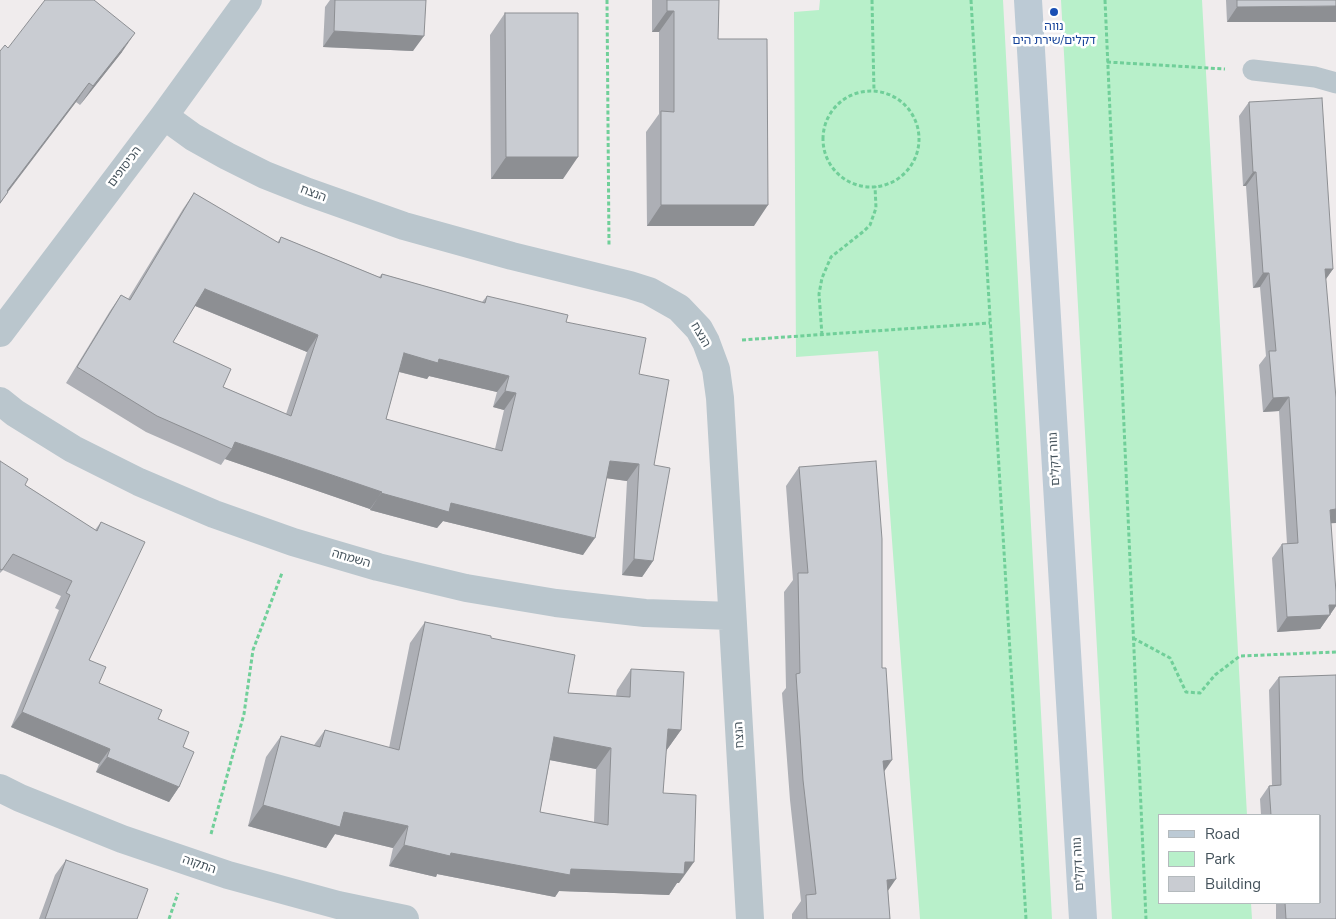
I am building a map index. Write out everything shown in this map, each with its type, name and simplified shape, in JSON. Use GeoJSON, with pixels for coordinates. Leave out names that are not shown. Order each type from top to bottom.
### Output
{"type":"FeatureCollection","features":[{"type":"Feature","properties":{"kind":"street","name":"הכיסופים"},"geometry":{"type":"LineString","coordinates":[[0,333],[164,116],[248,0]]}},
{"type":"Feature","properties":{"kind":"street","name":"נווה דקלים"},"geometry":{"type":"LineString","coordinates":[[1028,0],[1083,919]]}},
{"type":"Feature","properties":{"kind":"street","name":"הנצח"},"geometry":{"type":"LineString","coordinates":[[164,116],[227,156],[265,175],[308,192],[412,228],[512,256],[630,285],[666,299],[690,318],[706,342],[716,369],[720,398],[750,919]]}},
{"type":"Feature","properties":{"kind":"street","name":"השמחה"},"geometry":{"type":"LineString","coordinates":[[0,401],[73,449],[139,482],[214,514],[293,542],[378,567],[466,588],[529,598],[645,613],[732,616]]}},
{"type":"Feature","properties":{"kind":"street","name":"התקוה"},"geometry":{"type":"LineString","coordinates":[[0,788],[20,798],[122,839],[228,875],[338,905],[405,919]]}},
{"type":"Feature","properties":{"kind":"lane"},"geometry":{"type":"LineString","coordinates":[[1253,70],[1316,77],[1336,83]]}},
{"type":"Feature","properties":{"kind":"path"},"geometry":{"type":"LineString","coordinates":[[607,0],[609,280]]}},
{"type":"Feature","properties":{"kind":"path"},"geometry":{"type":"LineString","coordinates":[[872,0],[874,91]]}},
{"type":"Feature","properties":{"kind":"path"},"geometry":{"type":"LineString","coordinates":[[971,0],[1026,919]]}},
{"type":"Feature","properties":{"kind":"path"},"geometry":{"type":"LineString","coordinates":[[1105,0],[1146,919]]}},
{"type":"Feature","properties":{"kind":"path"},"geometry":{"type":"LineString","coordinates":[[1107,62],[1253,70]]}},
{"type":"Feature","properties":{"kind":"path"},"geometry":{"type":"LineString","coordinates":[[874,91],[890,94],[908,107],[916,121],[919,136],[915,158],[907,170],[896,180],[875,186],[860,185],[841,175],[831,164],[824,141],[828,120],[840,102],[854,94],[874,91]]}},
{"type":"Feature","properties":{"kind":"path"},"geometry":{"type":"LineString","coordinates":[[822,335],[819,294],[822,278],[831,257],[870,225],[876,208],[875,186]]}},
{"type":"Feature","properties":{"kind":"path"},"geometry":{"type":"LineString","coordinates":[[706,342],[990,323]]}},
{"type":"Feature","properties":{"kind":"path"},"geometry":{"type":"LineString","coordinates":[[201,866],[244,714],[253,650],[293,542]]}},
{"type":"Feature","properties":{"kind":"path"},"geometry":{"type":"LineString","coordinates":[[1134,638],[1170,658],[1186,692],[1200,693],[1215,675],[1240,656],[1336,652]]}},
{"type":"Feature","properties":{"kind":"green space"},"geometry":{"type":"Polygon","coordinates":[[[820,0],[1003,0],[1052,919],[920,919],[878,351],[796,357],[794,12],[819,10],[820,0]]]}},
{"type":"Feature","properties":{"kind":"green space"},"geometry":{"type":"Polygon","coordinates":[[[1061,0],[1202,0],[1247,814],[1158,814],[1158,904],[1251,904],[1252,919],[1112,919],[1061,0]]]}},
{"type":"Feature","properties":{"kind":"building"},"geometry":{"type":"Polygon","coordinates":[[[45,0],[94,0],[135,33],[93,86],[89,83],[7,191],[0,203],[0,51],[5,45],[8,48],[45,0]]]}},
{"type":"Feature","properties":{"kind":"building"},"geometry":{"type":"Polygon","coordinates":[[[335,0],[426,0],[424,36],[334,31],[335,0]]]}},
{"type":"Feature","properties":{"kind":"building"},"geometry":{"type":"Polygon","coordinates":[[[667,0],[719,0],[718,39],[767,39],[768,205],[661,205],[661,111],[674,112],[674,11],[667,11],[667,0]]]}},
{"type":"Feature","properties":{"kind":"building"},"geometry":{"type":"Polygon","coordinates":[[[1237,0],[1336,0],[1336,6],[1237,7],[1237,0]]]}},
{"type":"Feature","properties":{"kind":"building"},"geometry":{"type":"Polygon","coordinates":[[[505,13],[578,13],[578,157],[506,157],[505,13]]]}},
{"type":"Feature","properties":{"kind":"building"},"geometry":{"type":"Polygon","coordinates":[[[1322,98],[1333,269],[1325,269],[1336,398],[1336,509],[1330,510],[1336,605],[1329,605],[1330,615],[1287,617],[1282,544],[1298,543],[1289,397],[1273,398],[1269,351],[1276,351],[1269,273],[1263,273],[1256,172],[1253,172],[1249,102],[1322,98]]]}},
{"type":"Feature","properties":{"kind":"building"},"geometry":{"type":"Polygon","coordinates":[[[194,193],[279,243],[281,237],[381,278],[382,274],[485,303],[487,296],[568,315],[566,322],[646,338],[639,374],[669,380],[654,465],[670,468],[653,561],[634,559],[639,464],[610,461],[595,538],[451,503],[449,512],[381,493],[235,442],[232,449],[157,416],[77,367],[121,295],[130,300],[194,193]],[[205,289],[173,342],[231,369],[223,387],[291,416],[318,335],[205,289]],[[404,353],[386,419],[502,451],[516,393],[505,391],[509,376],[439,359],[438,363],[404,353]]]}},
{"type":"Feature","properties":{"kind":"building"},"geometry":{"type":"Polygon","coordinates":[[[0,461],[28,479],[25,485],[97,531],[101,522],[145,542],[89,660],[106,667],[99,683],[162,710],[158,719],[189,732],[183,747],[194,752],[179,787],[107,757],[110,749],[22,712],[70,595],[66,593],[72,581],[13,554],[2,570],[0,569],[0,461]]]}},
{"type":"Feature","properties":{"kind":"building"},"geometry":{"type":"Polygon","coordinates":[[[876,461],[882,539],[882,668],[886,668],[892,760],[883,761],[896,879],[887,880],[890,919],[807,919],[806,895],[816,894],[803,780],[796,674],[800,673],[798,573],[808,573],[799,467],[876,461]]]}},
{"type":"Feature","properties":{"kind":"building"},"geometry":{"type":"Polygon","coordinates":[[[425,622],[575,655],[568,693],[630,697],[631,669],[684,672],[681,730],[668,729],[663,793],[696,795],[694,862],[685,862],[684,874],[571,869],[570,875],[451,853],[450,856],[404,845],[408,826],[344,812],[340,827],[263,805],[281,736],[320,747],[325,730],[399,750],[425,622]],[[554,737],[540,812],[608,825],[611,748],[554,737]]]}},
{"type":"Feature","properties":{"kind":"building"},"geometry":{"type":"Polygon","coordinates":[[[1336,675],[1336,919],[1286,919],[1285,904],[1321,904],[1321,814],[1271,814],[1269,786],[1281,785],[1279,677],[1336,675]]]}},
{"type":"Feature","properties":{"kind":"building"},"geometry":{"type":"Polygon","coordinates":[[[66,860],[148,889],[137,919],[45,919],[66,860]]]}},
{"type":"Feature","properties":{"kind":"place","name":"נווה דקלים/שירת הים"},"geometry":{"type":"Point","coordinates":[1054,12]}}]}
